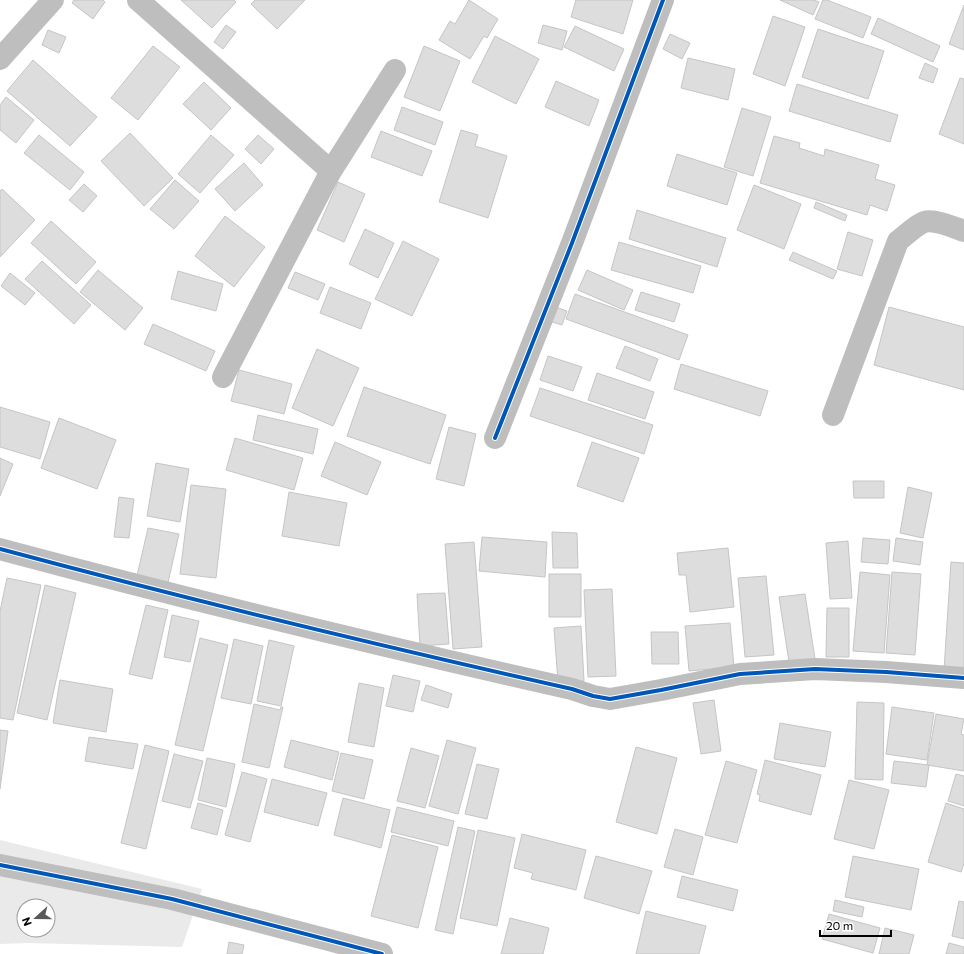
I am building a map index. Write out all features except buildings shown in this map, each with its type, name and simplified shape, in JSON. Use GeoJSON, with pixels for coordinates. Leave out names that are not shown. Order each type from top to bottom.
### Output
{"type":"FeatureCollection","features":[{"type":"Feature","properties":{"kind":"street"},"geometry":{"type":"LineString","coordinates":[[0,59],[53,0]]}},
{"type":"Feature","properties":{"kind":"street"},"geometry":{"type":"LineString","coordinates":[[138,0],[331,171]]}},
{"type":"Feature","properties":{"kind":"street"},"geometry":{"type":"LineString","coordinates":[[495,438],[572,243],[663,0]]}},
{"type":"Feature","properties":{"kind":"street"},"geometry":{"type":"LineString","coordinates":[[223,378],[331,171],[395,70]]}},
{"type":"Feature","properties":{"kind":"street"},"geometry":{"type":"LineString","coordinates":[[832,415],[898,241],[924,222],[939,222],[964,231]]}},
{"type":"Feature","properties":{"kind":"street"},"geometry":{"type":"LineString","coordinates":[[0,549],[134,585],[328,633],[610,699],[740,674],[814,669],[886,672],[964,678]]}},
{"type":"Feature","properties":{"kind":"street"},"geometry":{"type":"LineString","coordinates":[[0,865],[172,899],[382,954]]}},
{"type":"Feature","properties":{"kind":"shaded area"},"geometry":{"type":"Polygon","coordinates":[[[0,840],[202,889],[182,947],[28,943],[0,944],[0,840]]]}},
{"type":"Feature","properties":{"kind":"cycle path"},"geometry":{"type":"LineString","coordinates":[[495,438],[572,243],[663,0]]}},
{"type":"Feature","properties":{"kind":"cycle path"},"geometry":{"type":"LineString","coordinates":[[0,549],[286,622],[610,699],[740,674],[815,669],[886,672],[964,678]]}},
{"type":"Feature","properties":{"kind":"cycle path"},"geometry":{"type":"LineString","coordinates":[[0,865],[172,899],[382,954]]}}]}
